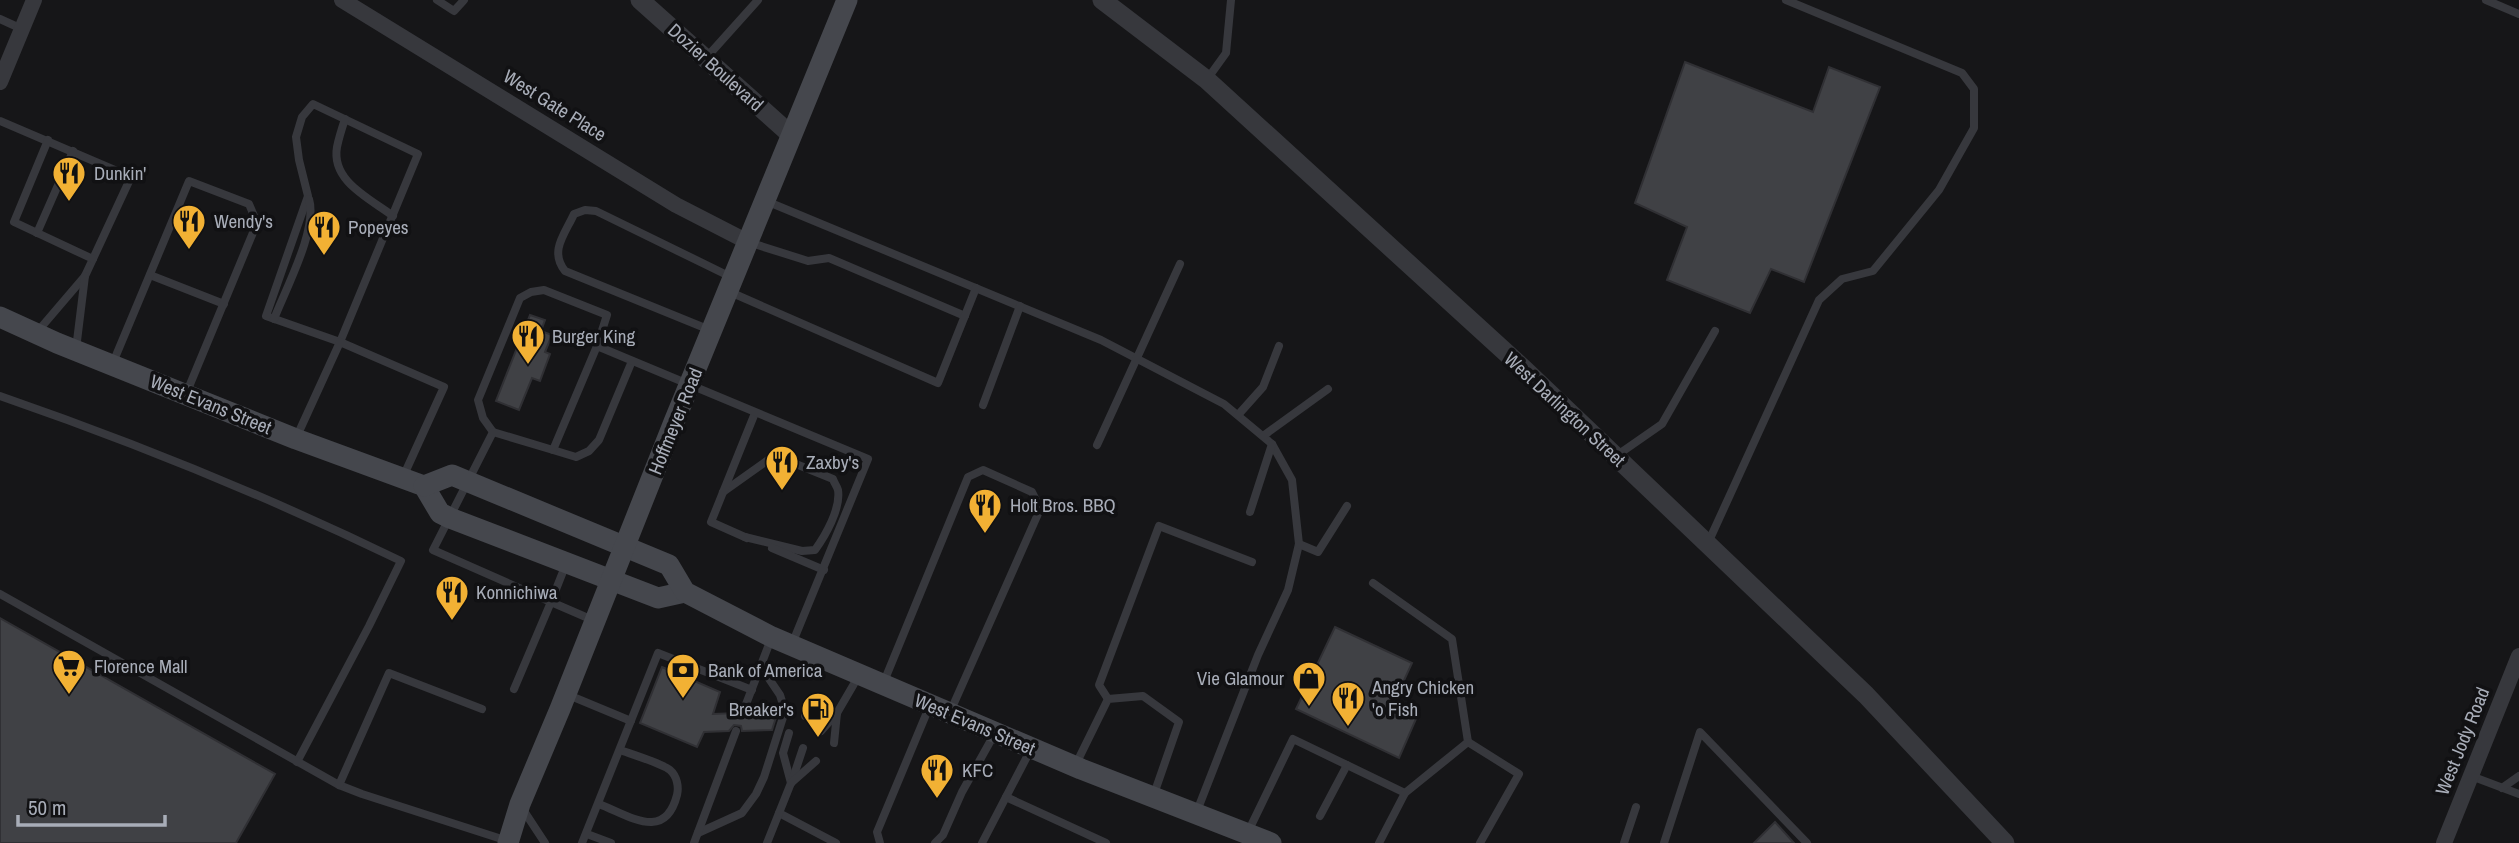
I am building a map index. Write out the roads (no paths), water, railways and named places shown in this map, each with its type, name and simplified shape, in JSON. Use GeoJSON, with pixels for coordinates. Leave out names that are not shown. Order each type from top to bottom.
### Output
{"type":"FeatureCollection","features":[{"type":"Feature","properties":{"kind":"main road","name":"Hoffmeyer Road"},"geometry":{"type":"LineString","coordinates":[[509,842],[520,804],[847,0]]}},
{"type":"Feature","properties":{"kind":"main road","name":"West Evans Street"},"geometry":{"type":"LineString","coordinates":[[3,320],[296,439],[424,486],[452,475],[669,565],[685,592],[782,641],[1075,767],[1196,814],[1245,839],[1271,843]]}},
{"type":"Feature","properties":{"kind":"main road"},"geometry":{"type":"LineString","coordinates":[[424,486],[440,513],[450,518],[658,598],[685,592]]}},
{"type":"Feature","properties":{"kind":"street"},"geometry":{"type":"LineString","coordinates":[[0,82],[34,0]]}},
{"type":"Feature","properties":{"kind":"street","name":"West Gate Place"},"geometry":{"type":"LineString","coordinates":[[342,0],[676,205],[748,242]]}},
{"type":"Feature","properties":{"kind":"street","name":"Dozier Boulevard"},"geometry":{"type":"LineString","coordinates":[[640,0],[791,135]]}},
{"type":"Feature","properties":{"kind":"street","name":"West Darlington Street"},"geometry":{"type":"LineString","coordinates":[[1102,0],[1207,80],[1525,370],[1866,695],[2005,843]]}},
{"type":"Feature","properties":{"kind":"street","name":"West Jody Road"},"geometry":{"type":"LineString","coordinates":[[2444,843],[2514,680],[2519,656]]}},
{"type":"Feature","properties":{"kind":"lane"},"geometry":{"type":"LineString","coordinates":[[437,0],[454,11],[464,0]]}},
{"type":"Feature","properties":{"kind":"lane"},"geometry":{"type":"LineString","coordinates":[[706,58],[758,0]]}},
{"type":"Feature","properties":{"kind":"lane"},"geometry":{"type":"LineString","coordinates":[[1207,80],[1226,53],[1231,0]]}},
{"type":"Feature","properties":{"kind":"lane"},"geometry":{"type":"LineString","coordinates":[[1708,542],[1819,300],[1842,279],[1873,271],[1939,190],[1973,128],[1974,89],[1962,73],[1786,0]]}},
{"type":"Feature","properties":{"kind":"lane"},"geometry":{"type":"LineString","coordinates":[[2486,0],[2519,14]]}},
{"type":"Feature","properties":{"kind":"lane"},"geometry":{"type":"LineString","coordinates":[[0,19],[22,29]]}},
{"type":"Feature","properties":{"kind":"lane"},"geometry":{"type":"LineString","coordinates":[[296,439],[340,342],[418,154],[313,104],[302,117],[296,137],[308,196],[270,317],[340,342],[444,387],[403,477]]}},
{"type":"Feature","properties":{"kind":"lane"},"geometry":{"type":"LineString","coordinates":[[345,120],[337,149],[339,172],[353,187],[393,216]]}},
{"type":"Feature","properties":{"kind":"lane"},"geometry":{"type":"LineString","coordinates":[[0,121],[131,177],[85,275],[36,334]]}},
{"type":"Feature","properties":{"kind":"lane"},"geometry":{"type":"LineString","coordinates":[[48,140],[13,222],[93,259]]}},
{"type":"Feature","properties":{"kind":"lane"},"geometry":{"type":"LineString","coordinates":[[37,233],[73,151]]}},
{"type":"Feature","properties":{"kind":"lane"},"geometry":{"type":"LineString","coordinates":[[113,365],[189,181],[249,204],[257,223],[186,394]]}},
{"type":"Feature","properties":{"kind":"lane"},"geometry":{"type":"LineString","coordinates":[[765,200],[1101,340],[1224,404],[1272,444],[1292,480],[1299,544],[1288,590],[1258,655],[1196,814]]}},
{"type":"Feature","properties":{"kind":"lane"},"geometry":{"type":"LineString","coordinates":[[711,330],[565,271],[556,253],[574,214],[585,209],[596,211],[730,284],[938,383],[976,288]]}},
{"type":"Feature","properties":{"kind":"lane"},"geometry":{"type":"LineString","coordinates":[[748,242],[808,261],[830,258],[965,316]]}},
{"type":"Feature","properties":{"kind":"lane"},"geometry":{"type":"LineString","coordinates":[[1097,445],[1180,264]]}},
{"type":"Feature","properties":{"kind":"lane"},"geometry":{"type":"LineString","coordinates":[[76,350],[85,275]]}},
{"type":"Feature","properties":{"kind":"lane"},"geometry":{"type":"LineString","coordinates":[[150,275],[223,304]]}},
{"type":"Feature","properties":{"kind":"lane"},"geometry":{"type":"LineString","coordinates":[[553,450],[597,346],[607,315],[544,290],[531,292],[520,298],[478,400],[483,418],[493,432],[576,457],[589,451],[599,440],[632,361]]}},
{"type":"Feature","properties":{"kind":"lane"},"geometry":{"type":"LineString","coordinates":[[983,405],[1020,306]]}},
{"type":"Feature","properties":{"kind":"lane"},"geometry":{"type":"LineString","coordinates":[[1616,456],[1662,424],[1715,331]]}},
{"type":"Feature","properties":{"kind":"lane"},"geometry":{"type":"LineString","coordinates":[[597,346],[868,459],[824,570],[782,641],[761,667],[743,712]]}},
{"type":"Feature","properties":{"kind":"lane"},"geometry":{"type":"LineString","coordinates":[[1238,415],[1263,387],[1279,346]]}},
{"type":"Feature","properties":{"kind":"lane"},"geometry":{"type":"LineString","coordinates":[[1263,436],[1328,389]]}},
{"type":"Feature","properties":{"kind":"lane"},"geometry":{"type":"LineString","coordinates":[[0,396],[103,432],[305,516],[401,561],[297,762]]}},
{"type":"Feature","properties":{"kind":"lane"},"geometry":{"type":"LineString","coordinates":[[755,413],[710,522],[824,570]]}},
{"type":"Feature","properties":{"kind":"lane"},"geometry":{"type":"LineString","coordinates":[[493,432],[433,550],[595,621]]}},
{"type":"Feature","properties":{"kind":"lane"},"geometry":{"type":"LineString","coordinates":[[1250,512],[1272,444]]}},
{"type":"Feature","properties":{"kind":"lane"},"geometry":{"type":"LineString","coordinates":[[723,492],[768,460],[781,458],[833,479],[838,490],[836,506],[815,550],[802,551],[745,537]]}},
{"type":"Feature","properties":{"kind":"lane"},"geometry":{"type":"LineString","coordinates":[[880,843],[877,832],[1038,514],[1037,502],[1032,492],[983,470],[968,477],[883,684]]}},
{"type":"Feature","properties":{"kind":"lane"},"geometry":{"type":"LineString","coordinates":[[1299,544],[1318,552],[1347,506]]}},
{"type":"Feature","properties":{"kind":"lane"},"geometry":{"type":"LineString","coordinates":[[1108,699],[1099,685],[1159,526],[1252,562]]}},
{"type":"Feature","properties":{"kind":"lane"},"geometry":{"type":"LineString","coordinates":[[514,690],[567,563]]}},
{"type":"Feature","properties":{"kind":"lane"},"geometry":{"type":"LineString","coordinates":[[1373,583],[1452,639],[1468,742],[1519,774],[1480,843]]}},
{"type":"Feature","properties":{"kind":"lane"},"geometry":{"type":"LineString","coordinates":[[0,594],[339,785],[509,842]]}},
{"type":"Feature","properties":{"kind":"lane"},"geometry":{"type":"LineString","coordinates":[[582,843],[657,653],[752,690]]}},
{"type":"Feature","properties":{"kind":"lane"},"geometry":{"type":"LineString","coordinates":[[698,833],[742,813],[756,794],[764,776],[785,710],[780,695],[761,667]]}},
{"type":"Feature","properties":{"kind":"lane"},"geometry":{"type":"LineString","coordinates":[[339,785],[389,673],[482,709]]}},
{"type":"Feature","properties":{"kind":"lane"},"geometry":{"type":"LineString","coordinates":[[821,730],[837,713],[860,674]]}},
{"type":"Feature","properties":{"kind":"lane"},"geometry":{"type":"LineString","coordinates":[[566,694],[631,721]]}},
{"type":"Feature","properties":{"kind":"lane"},"geometry":{"type":"LineString","coordinates":[[1108,699],[1143,696],[1180,722],[1153,797]]}},
{"type":"Feature","properties":{"kind":"lane"},"geometry":{"type":"LineString","coordinates":[[1075,767],[1108,699]]}},
{"type":"Feature","properties":{"kind":"lane"},"geometry":{"type":"LineString","coordinates":[[805,716],[837,713]]}},
{"type":"Feature","properties":{"kind":"lane"},"geometry":{"type":"LineString","coordinates":[[834,743],[837,713]]}},
{"type":"Feature","properties":{"kind":"lane"},"geometry":{"type":"LineString","coordinates":[[694,843],[736,731]]}},
{"type":"Feature","properties":{"kind":"lane"},"geometry":{"type":"LineString","coordinates":[[1664,843],[1700,732],[1807,843]]}},
{"type":"Feature","properties":{"kind":"lane"},"geometry":{"type":"LineString","coordinates":[[789,733],[783,753],[792,783]]}},
{"type":"Feature","properties":{"kind":"lane"},"geometry":{"type":"LineString","coordinates":[[935,843],[943,835],[961,792],[995,733]]}},
{"type":"Feature","properties":{"kind":"lane"},"geometry":{"type":"LineString","coordinates":[[1245,839],[1293,739],[1405,793]]}},
{"type":"Feature","properties":{"kind":"lane"},"geometry":{"type":"LineString","coordinates":[[1379,843],[1405,793],[1468,742]]}},
{"type":"Feature","properties":{"kind":"lane"},"geometry":{"type":"LineString","coordinates":[[766,843],[792,783],[803,748]]}},
{"type":"Feature","properties":{"kind":"lane"},"geometry":{"type":"LineString","coordinates":[[982,843],[1031,748]]}},
{"type":"Feature","properties":{"kind":"lane"},"geometry":{"type":"LineString","coordinates":[[598,804],[648,823],[659,823],[667,818],[675,802],[678,790],[676,779],[670,770],[620,750]]}},
{"type":"Feature","properties":{"kind":"lane"},"geometry":{"type":"LineString","coordinates":[[792,783],[816,761]]}},
{"type":"Feature","properties":{"kind":"lane"},"geometry":{"type":"LineString","coordinates":[[1320,816],[1347,765]]}},
{"type":"Feature","properties":{"kind":"lane"},"geometry":{"type":"LineString","coordinates":[[2471,776],[2519,794]]}},
{"type":"Feature","properties":{"kind":"lane"},"geometry":{"type":"LineString","coordinates":[[2502,788],[2519,776]]}},
{"type":"Feature","properties":{"kind":"lane"},"geometry":{"type":"LineString","coordinates":[[1006,797],[1106,843]]}},
{"type":"Feature","properties":{"kind":"lane"},"geometry":{"type":"LineString","coordinates":[[520,804],[545,843]]}},
{"type":"Feature","properties":{"kind":"lane"},"geometry":{"type":"LineString","coordinates":[[1625,843],[1636,807]]}},
{"type":"Feature","properties":{"kind":"lane"},"geometry":{"type":"LineString","coordinates":[[779,813],[836,843]]}},
{"type":"Feature","properties":{"kind":"lane"},"geometry":{"type":"LineString","coordinates":[[587,834],[611,843]]}},
{"type":"Feature","properties":{"kind":"place","name":"Dunkin'"},"geometry":{"type":"Point","coordinates":[69,203]}},
{"type":"Feature","properties":{"kind":"place","name":"Wendy's"},"geometry":{"type":"Point","coordinates":[189,251]}},
{"type":"Feature","properties":{"kind":"place","name":"Popeyes"},"geometry":{"type":"Point","coordinates":[324,257]}},
{"type":"Feature","properties":{"kind":"place","name":"Burger King"},"geometry":{"type":"Point","coordinates":[528,366]}},
{"type":"Feature","properties":{"kind":"place","name":"Zaxby's"},"geometry":{"type":"Point","coordinates":[782,492]}},
{"type":"Feature","properties":{"kind":"place","name":"Holt Bros. BBQ"},"geometry":{"type":"Point","coordinates":[985,535]}},
{"type":"Feature","properties":{"kind":"place","name":"Konnichiwa"},"geometry":{"type":"Point","coordinates":[452,622]}},
{"type":"Feature","properties":{"kind":"place","name":"Florence Mall"},"geometry":{"type":"Point","coordinates":[69,696]}},
{"type":"Feature","properties":{"kind":"place","name":"Bank of America"},"geometry":{"type":"Point","coordinates":[683,700]}},
{"type":"Feature","properties":{"kind":"place","name":"Vie Glamour"},"geometry":{"type":"Point","coordinates":[1309,708]}},
{"type":"Feature","properties":{"kind":"place","name":"Angry Chicken 'o Fish"},"geometry":{"type":"Point","coordinates":[1348,728]}},
{"type":"Feature","properties":{"kind":"place","name":"Breaker's"},"geometry":{"type":"Point","coordinates":[818,739]}},
{"type":"Feature","properties":{"kind":"place","name":"KFC"},"geometry":{"type":"Point","coordinates":[937,800]}}]}
